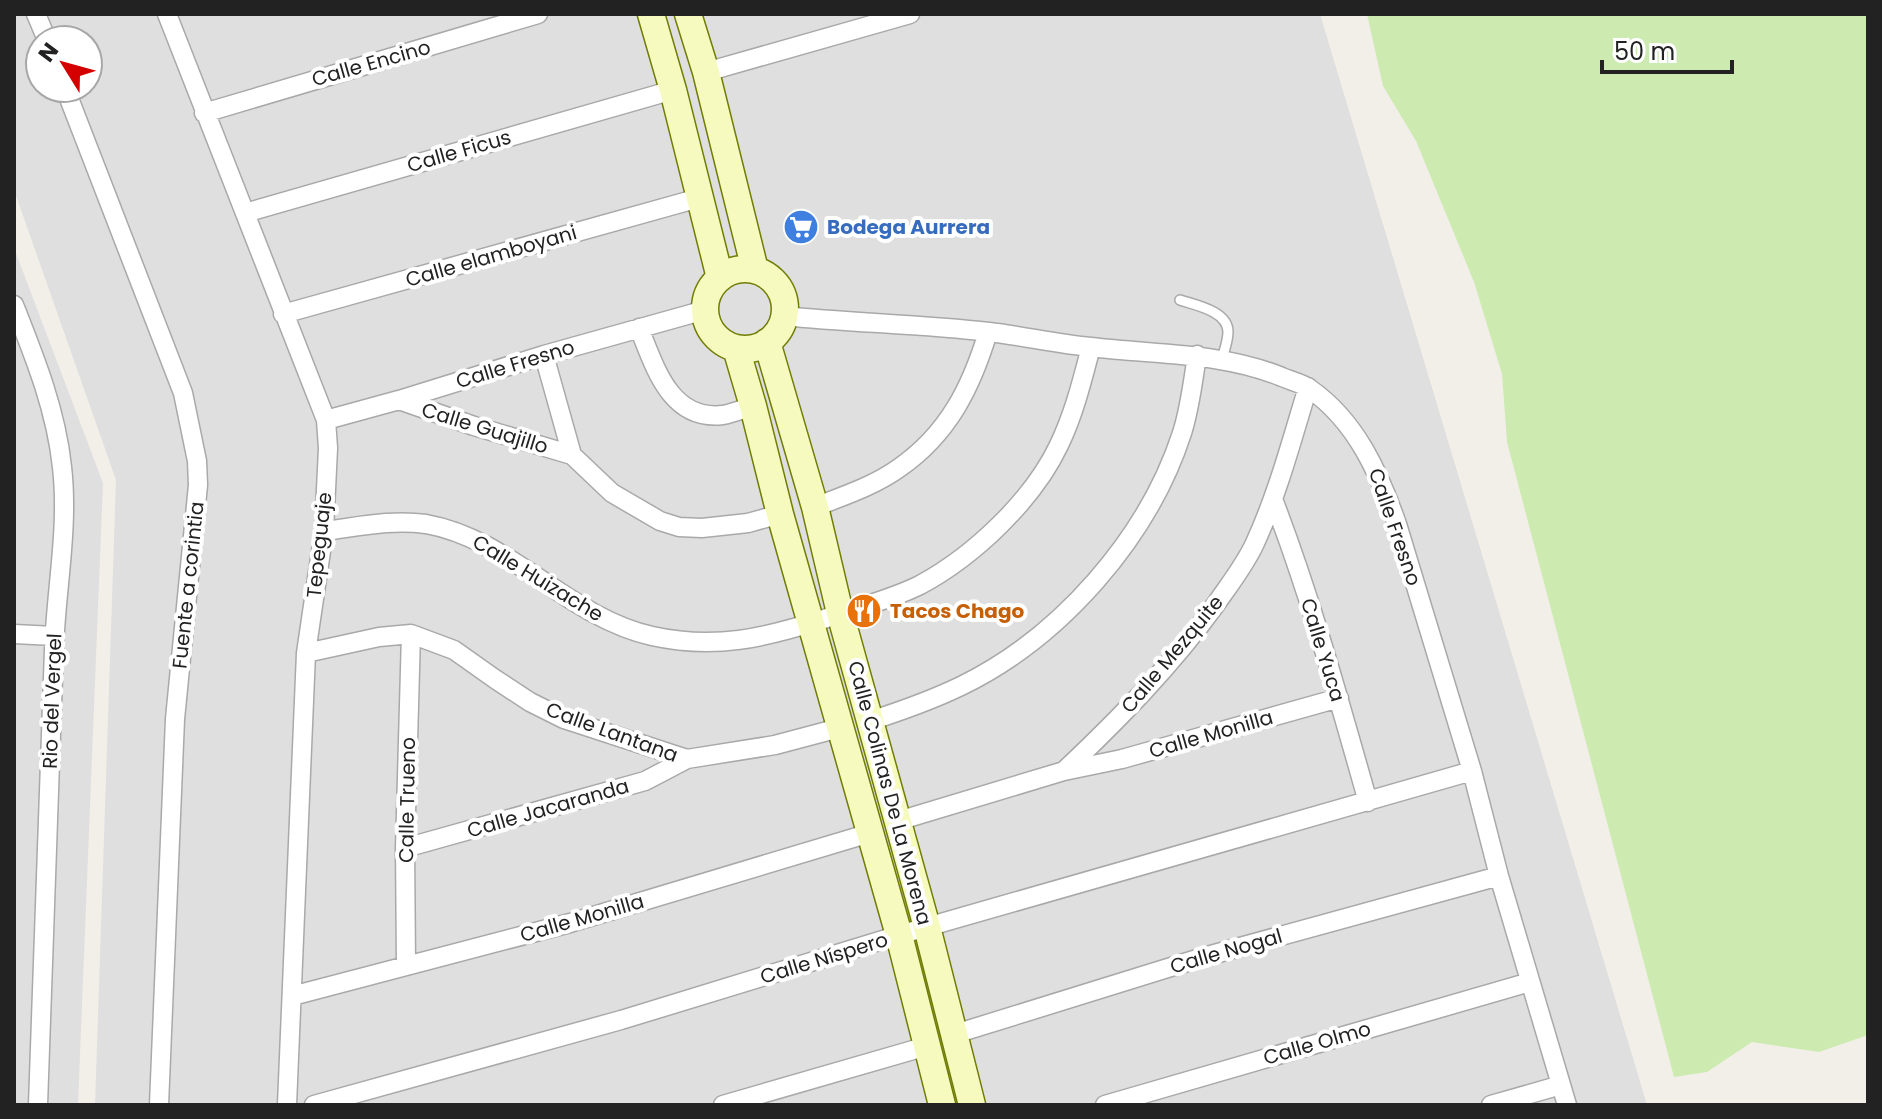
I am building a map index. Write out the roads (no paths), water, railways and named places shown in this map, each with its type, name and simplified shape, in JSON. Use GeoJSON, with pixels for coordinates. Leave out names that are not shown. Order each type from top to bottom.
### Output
{"type":"FeatureCollection","features":[{"type":"Feature","properties":{"kind":"street","name":"Tepeguaje"},"geometry":{"type":"LineString","coordinates":[[167,14],[326,420],[328,448],[324,531],[306,653],[287,1105]]}},
{"type":"Feature","properties":{"kind":"street","name":"Calle Encino"},"geometry":{"type":"LineString","coordinates":[[204,113],[538,14]]}},
{"type":"Feature","properties":{"kind":"street"},"geometry":{"type":"LineString","coordinates":[[651,14],[720,278]]}},
{"type":"Feature","properties":{"kind":"street"},"geometry":{"type":"LineString","coordinates":[[688,14],[706,72],[755,270]]}},
{"type":"Feature","properties":{"kind":"street"},"geometry":{"type":"LineString","coordinates":[[706,72],[910,14]]}},
{"type":"Feature","properties":{"kind":"street","name":"Calle Ficus"},"geometry":{"type":"LineString","coordinates":[[245,213],[673,90]]}},
{"type":"Feature","properties":{"kind":"street","name":"Fuente a corintia"},"geometry":{"type":"LineString","coordinates":[[71,104],[183,393],[197,461],[198,485],[175,719],[159,1105]]}},
{"type":"Feature","properties":{"kind":"street","name":"Calle elamboyani"},"geometry":{"type":"LineString","coordinates":[[283,314],[699,198]]}},
{"type":"Feature","properties":{"kind":"street"},"geometry":{"type":"LineString","coordinates":[[755,270],[775,282],[784,304],[784,316],[781,326],[767,342],[758,347],[736,348],[718,339],[707,320],[707,298],[712,287],[730,272],[755,270]]}},
{"type":"Feature","properties":{"kind":"street","name":"Rio del Vergel"},"geometry":{"type":"LineString","coordinates":[[14,305],[47,394],[58,434],[63,470],[64,511],[54,636],[38,1105]]}},
{"type":"Feature","properties":{"kind":"street","name":"Calle Fresno"},"geometry":{"type":"LineString","coordinates":[[326,420],[705,310]]}},
{"type":"Feature","properties":{"kind":"street","name":"Calle Fresno"},"geometry":{"type":"LineString","coordinates":[[784,316],[988,332],[1091,347],[1222,359],[1265,370],[1308,387],[1331,407],[1372,460],[1385,490],[1472,771],[1499,876],[1567,1105]]}},
{"type":"Feature","properties":{"kind":"street"},"geometry":{"type":"LineString","coordinates":[[639,328],[662,382],[687,408],[697,413],[725,415],[753,406]]}},
{"type":"Feature","properties":{"kind":"street"},"geometry":{"type":"LineString","coordinates":[[815,507],[878,480],[898,469],[925,447],[951,416],[968,389],[988,332]]}},
{"type":"Feature","properties":{"kind":"street","name":"Calle Colinas De La Morena"},"geometry":{"type":"LineString","coordinates":[[767,342],[815,507],[840,613],[927,927],[972,1105]]}},
{"type":"Feature","properties":{"kind":"street","name":"Calle Huizache"},"geometry":{"type":"LineString","coordinates":[[324,531],[388,522],[425,524],[464,535],[497,551],[577,604],[651,636],[701,642],[739,641],[771,635],[920,585],[981,543],[1038,479],[1058,447],[1074,409],[1091,347]]}},
{"type":"Feature","properties":{"kind":"street","name":"Calle Colinas De La Morena"},"geometry":{"type":"LineString","coordinates":[[736,348],[839,728],[899,935],[942,1105]]}},
{"type":"Feature","properties":{"kind":"street","name":"Calle Guajillo"},"geometry":{"type":"LineString","coordinates":[[544,355],[572,455]]}},
{"type":"Feature","properties":{"kind":"street"},"geometry":{"type":"LineString","coordinates":[[870,721],[963,685],[1047,629],[1084,594],[1120,552],[1169,467],[1182,432],[1197,355]]}},
{"type":"Feature","properties":{"kind":"street","name":"Calle Mezquite"},"geometry":{"type":"LineString","coordinates":[[1064,771],[1130,706],[1196,631],[1229,586],[1254,546],[1273,499],[1308,387]]}},
{"type":"Feature","properties":{"kind":"street","name":"Calle Guajillo"},"geometry":{"type":"LineString","coordinates":[[399,400],[572,455],[612,493],[660,521],[679,527],[748,523],[780,514]]}},
{"type":"Feature","properties":{"kind":"street","name":"Calle Yuca"},"geometry":{"type":"LineString","coordinates":[[1273,499],[1295,557],[1368,802]]}},
{"type":"Feature","properties":{"kind":"street"},"geometry":{"type":"LineString","coordinates":[[14,634],[54,636]]}},
{"type":"Feature","properties":{"kind":"street","name":"Calle Lantana"},"geometry":{"type":"LineString","coordinates":[[306,653],[379,637],[411,634],[454,650],[530,702],[564,719],[687,759],[775,745],[839,728]]}},
{"type":"Feature","properties":{"kind":"street","name":"Calle Trueno"},"geometry":{"type":"LineString","coordinates":[[406,965],[405,848],[411,634]]}},
{"type":"Feature","properties":{"kind":"street","name":"Calle Monilla"},"geometry":{"type":"LineString","coordinates":[[898,821],[1064,771],[1122,759],[1339,698]]}},
{"type":"Feature","properties":{"kind":"street","name":"Calle Jacaranda"},"geometry":{"type":"LineString","coordinates":[[405,848],[645,781],[687,759]]}},
{"type":"Feature","properties":{"kind":"street","name":"Calle Níspero"},"geometry":{"type":"LineString","coordinates":[[314,1105],[621,1020],[899,935],[1472,771]]}},
{"type":"Feature","properties":{"kind":"street","name":"Calle Monilla"},"geometry":{"type":"LineString","coordinates":[[292,996],[570,923],[870,833]]}},
{"type":"Feature","properties":{"kind":"street","name":"Calle Nogal"},"geometry":{"type":"LineString","coordinates":[[955,1034],[1200,958],[1499,876]]}},
{"type":"Feature","properties":{"kind":"street","name":"Calle Olmo"},"geometry":{"type":"LineString","coordinates":[[1105,1105],[1530,982]]}},
{"type":"Feature","properties":{"kind":"street"},"geometry":{"type":"LineString","coordinates":[[723,1105],[927,1046]]}},
{"type":"Feature","properties":{"kind":"street"},"geometry":{"type":"LineString","coordinates":[[1491,1105],[1561,1085]]}},
{"type":"Feature","properties":{"kind":"lane"},"geometry":{"type":"LineString","coordinates":[[1180,300],[1223,319],[1228,331],[1222,359]]}},
{"type":"Feature","properties":{"kind":"place","name":"Bodega Aurrera"},"geometry":{"type":"Point","coordinates":[801,227]}},
{"type":"Feature","properties":{"kind":"place","name":"Tacos Chago"},"geometry":{"type":"Point","coordinates":[864,611]}}]}
